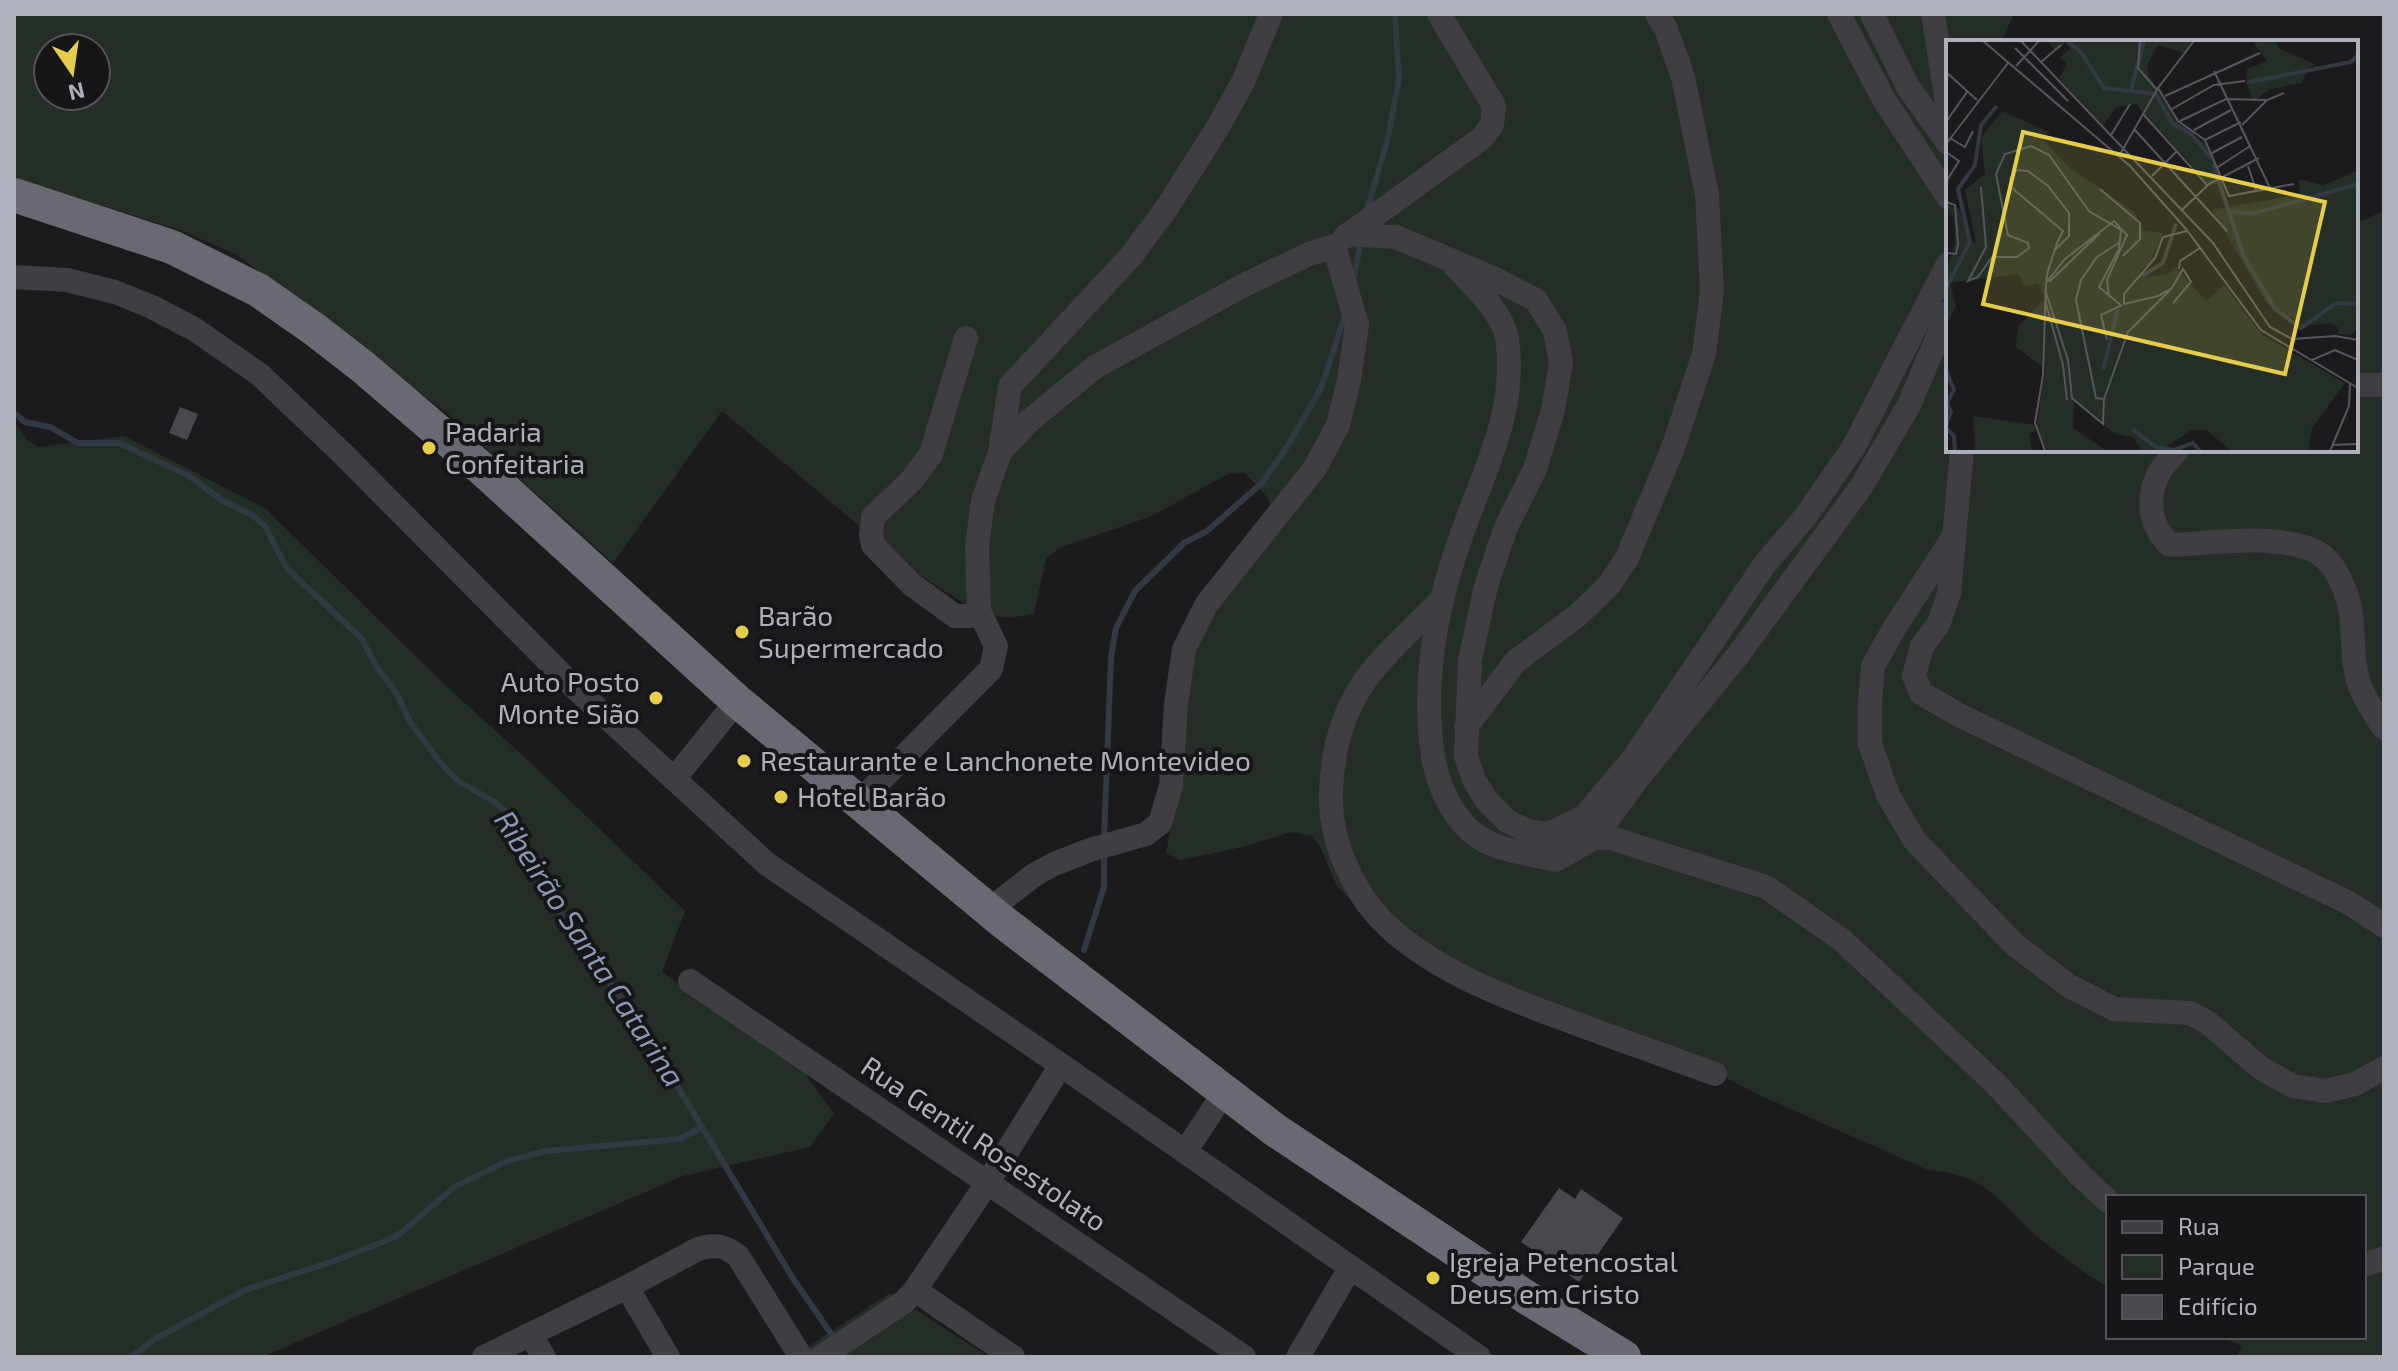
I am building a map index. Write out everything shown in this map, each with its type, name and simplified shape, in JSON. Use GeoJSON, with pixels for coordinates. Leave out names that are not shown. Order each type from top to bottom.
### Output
{"type":"FeatureCollection","features":[{"type":"Feature","properties":{"kind":"highway"},"geometry":{"type":"LineString","coordinates":[[14,195],[172,247],[258,290],[314,329],[481,468],[737,701],[989,910],[1343,1177],[1529,1299],[1624,1357]]}},
{"type":"Feature","properties":{"kind":"street"},"geometry":{"type":"LineString","coordinates":[[858,803],[991,669],[996,646],[979,611],[977,545],[983,501],[1000,452],[1010,386],[1131,256],[1166,209],[1243,82],[1271,14]]}},
{"type":"Feature","properties":{"kind":"street"},"geometry":{"type":"LineString","coordinates":[[1000,452],[1028,422],[1095,367],[1244,285],[1341,240],[1482,138],[1492,125],[1494,106],[1439,14]]}},
{"type":"Feature","properties":{"kind":"street"},"geometry":{"type":"LineString","coordinates":[[1466,727],[1516,661],[1577,616],[1609,585],[1627,558],[1673,448],[1704,354],[1712,291],[1707,195],[1683,77],[1666,29],[1657,14]]}},
{"type":"Feature","properties":{"kind":"street"},"geometry":{"type":"LineString","coordinates":[[1839,14],[1883,98],[1946,194]]}},
{"type":"Feature","properties":{"kind":"street"},"geometry":{"type":"LineString","coordinates":[[1872,14],[1908,87],[1946,140]]}},
{"type":"Feature","properties":{"kind":"street"},"geometry":{"type":"LineString","coordinates":[[1933,14],[1946,96]]}},
{"type":"Feature","properties":{"kind":"street"},"geometry":{"type":"LineString","coordinates":[[1341,240],[1396,237],[1493,278],[1536,300],[1555,331],[1561,363],[1553,410],[1535,469],[1506,527],[1486,586],[1470,660],[1466,756],[1474,780],[1487,801],[1507,821],[1528,831],[1611,838],[1766,887],[1842,940],[1996,1084],[2106,1199]]}},
{"type":"Feature","properties":{"kind":"street"},"geometry":{"type":"LineString","coordinates":[[989,910],[1034,875],[1054,864],[1146,834],[1160,823],[1171,786],[1176,704],[1184,649],[1206,605],[1315,468],[1338,425],[1349,380],[1357,325],[1341,240]]}},
{"type":"Feature","properties":{"kind":"street"},"geometry":{"type":"LineString","coordinates":[[1450,260],[1494,311],[1506,334],[1509,365],[1507,402],[1500,431],[1458,542],[1432,650],[1427,699],[1436,772],[1454,813],[1480,838],[1512,850],[1555,860],[1594,838],[1738,655],[1861,487],[1909,405],[1946,318]]}},
{"type":"Feature","properties":{"kind":"street"},"geometry":{"type":"LineString","coordinates":[[1548,834],[1584,817],[1624,770],[1765,564],[1829,483],[1882,396],[1946,268]]}},
{"type":"Feature","properties":{"kind":"street"},"geometry":{"type":"LineString","coordinates":[[14,277],[67,280],[115,292],[194,329],[259,374],[331,442],[576,689],[767,864],[1479,1357]]}},
{"type":"Feature","properties":{"kind":"street"},"geometry":{"type":"LineString","coordinates":[[966,338],[931,454],[911,481],[873,517],[871,535],[873,545],[911,584],[955,616],[969,616],[979,611]]}},
{"type":"Feature","properties":{"kind":"street"},"geometry":{"type":"LineString","coordinates":[[2358,385],[2384,385]]}},
{"type":"Feature","properties":{"kind":"street"},"geometry":{"type":"LineString","coordinates":[[1962,452],[1949,594],[1938,625],[1922,646],[1914,676],[1921,693],[1959,715],[2349,903],[2384,926]]}},
{"type":"Feature","properties":{"kind":"street"},"geometry":{"type":"LineString","coordinates":[[2175,452],[2158,475],[2150,506],[2157,533],[2170,545],[2270,542],[2312,549],[2333,566],[2345,592],[2352,623],[2352,660],[2359,688],[2384,728]]}},
{"type":"Feature","properties":{"kind":"street"},"geometry":{"type":"LineString","coordinates":[[1954,536],[1873,666],[1870,744],[1888,795],[1915,841],[2014,944],[2069,986],[2114,1009],[2190,1013],[2207,1022],[2262,1069],[2293,1086],[2325,1091],[2355,1084],[2384,1068]]}},
{"type":"Feature","properties":{"kind":"street"},"geometry":{"type":"LineString","coordinates":[[1442,599],[1361,686],[1343,722],[1332,765],[1330,808],[1338,849],[1360,892],[1392,931],[1446,969],[1513,1000],[1715,1074]]}},
{"type":"Feature","properties":{"kind":"street"},"geometry":{"type":"LineString","coordinates":[[674,779],[737,701]]}},
{"type":"Feature","properties":{"kind":"street","name":"Rua Gentil Rosestolato"},"geometry":{"type":"LineString","coordinates":[[690,981],[1244,1357]]}},
{"type":"Feature","properties":{"kind":"street"},"geometry":{"type":"LineString","coordinates":[[825,1354],[904,1302],[915,1290],[988,1182],[1061,1065]]}},
{"type":"Feature","properties":{"kind":"street"},"geometry":{"type":"LineString","coordinates":[[1185,1152],[1225,1091]]}},
{"type":"Feature","properties":{"kind":"street"},"geometry":{"type":"LineString","coordinates":[[484,1357],[710,1245],[722,1246],[738,1256],[801,1357]]}},
{"type":"Feature","properties":{"kind":"street"},"geometry":{"type":"LineString","coordinates":[[1298,1357],[1350,1268]]}},
{"type":"Feature","properties":{"kind":"street"},"geometry":{"type":"LineString","coordinates":[[627,1287],[668,1357]]}},
{"type":"Feature","properties":{"kind":"street"},"geometry":{"type":"LineString","coordinates":[[915,1290],[1013,1357]]}},
{"type":"Feature","properties":{"kind":"street"},"geometry":{"type":"LineString","coordinates":[[531,1336],[544,1357]]}},
{"type":"Feature","properties":{"kind":"green space"},"geometry":{"type":"Polygon","coordinates":[[[14,14],[2014,14],[2002,40],[1946,40],[1946,142],[1943,147],[1946,160],[1946,452],[2358,452],[2358,222],[2384,211],[2384,1357],[2236,1357],[2242,1346],[2226,1339],[2366,1339],[2366,1195],[2106,1195],[2106,1286],[2041,1240],[1992,1193],[1966,1178],[1928,1170],[1759,1095],[1677,1052],[1524,1008],[1388,937],[1337,886],[1312,836],[1291,832],[1243,847],[1180,860],[1166,853],[1176,800],[1188,670],[1211,611],[1273,512],[1267,497],[1245,473],[1228,474],[1152,516],[1059,548],[1046,559],[1034,614],[1010,618],[987,615],[912,570],[722,411],[613,563],[448,414],[237,255],[180,230],[14,178],[14,14]]]}},
{"type":"Feature","properties":{"kind":"green space"},"geometry":{"type":"Polygon","coordinates":[[[14,421],[27,440],[39,447],[124,436],[266,509],[445,685],[685,911],[662,972],[794,1058],[834,1114],[810,1147],[683,1176],[262,1357],[14,1357],[14,421]]]}},
{"type":"Feature","properties":{"kind":"green space"},"geometry":{"type":"Polygon","coordinates":[[[890,1293],[989,1357],[807,1357],[803,1350],[890,1293]]]}},
{"type":"Feature","properties":{"kind":"building"},"geometry":{"type":"Polygon","coordinates":[[[180,407],[198,414],[187,440],[169,433],[180,407]]]}},
{"type":"Feature","properties":{"kind":"building"},"geometry":{"type":"Polygon","coordinates":[[[1559,1188],[1575,1199],[1581,1189],[1623,1218],[1579,1282],[1521,1242],[1559,1188]]]}},
{"type":"Feature","properties":{"kind":"waterway"},"geometry":{"type":"LineString","coordinates":[[1367,210],[1388,138],[1399,79],[1395,14]]}},
{"type":"Feature","properties":{"kind":"waterway"},"geometry":{"type":"LineString","coordinates":[[1353,281],[1361,241]]}},
{"type":"Feature","properties":{"kind":"waterway"},"geometry":{"type":"LineString","coordinates":[[1104,839],[1111,657],[1116,628],[1135,591],[1184,543],[1207,531],[1262,483],[1321,388],[1345,315]]}},
{"type":"Feature","properties":{"kind":"waterway","name":"Ribeirão Santa Catarina"},"geometry":{"type":"LineString","coordinates":[[14,413],[25,422],[50,427],[78,443],[119,443],[189,476],[265,526],[285,565],[361,638],[398,696],[410,722],[439,761],[457,780],[509,814],[528,868],[643,1029],[792,1277],[836,1341]]}},
{"type":"Feature","properties":{"kind":"waterway"},"geometry":{"type":"LineString","coordinates":[[1084,950],[1104,887],[1104,854]]}},
{"type":"Feature","properties":{"kind":"waterway"},"geometry":{"type":"LineString","coordinates":[[131,1357],[155,1339],[245,1290],[388,1240],[401,1233],[454,1187],[507,1161],[546,1151],[680,1139],[702,1127]]}},
{"type":"Feature","properties":{"kind":"place","name":"Padaria Confeitaria"},"geometry":{"type":"Point","coordinates":[429,448]}},
{"type":"Feature","properties":{"kind":"place","name":"Barão Supermercado"},"geometry":{"type":"Point","coordinates":[742,632]}},
{"type":"Feature","properties":{"kind":"place","name":"Auto Posto Monte Sião"},"geometry":{"type":"Point","coordinates":[656,698]}},
{"type":"Feature","properties":{"kind":"place","name":"Restaurante e Lanchonete Montevideo"},"geometry":{"type":"Point","coordinates":[744,761]}},
{"type":"Feature","properties":{"kind":"place","name":"Hotel Barão"},"geometry":{"type":"Point","coordinates":[781,797]}},
{"type":"Feature","properties":{"kind":"place","name":"Igreja Petencostal Deus em Cristo"},"geometry":{"type":"Point","coordinates":[1433,1278]}}]}
